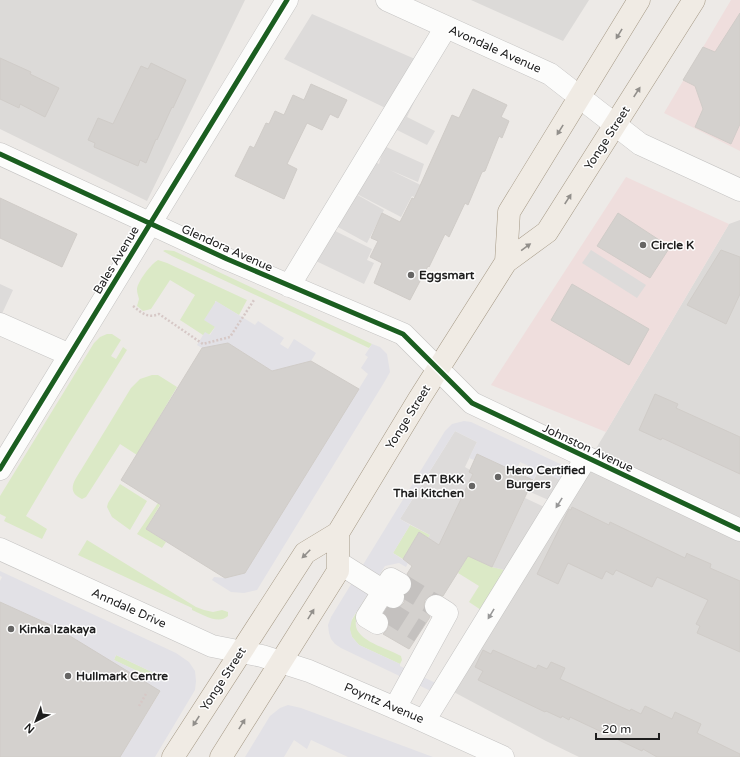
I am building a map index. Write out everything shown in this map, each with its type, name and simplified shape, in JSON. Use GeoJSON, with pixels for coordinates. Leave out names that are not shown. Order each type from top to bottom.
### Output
{"type":"FeatureCollection","features":[{"type":"Feature","properties":{"kind":"main road","name":"Yonge Street"},"geometry":{"type":"LineString","coordinates":[[506,262],[510,212],[588,103],[639,0]]}},
{"type":"Feature","properties":{"kind":"main road","name":"Yonge Street"},"geometry":{"type":"LineString","coordinates":[[221,757],[305,553],[338,533],[438,369],[506,262],[547,232],[694,0]]}},
{"type":"Feature","properties":{"kind":"main road","name":"Yonge Street"},"geometry":{"type":"LineString","coordinates":[[173,757],[338,571],[338,533]]}},
{"type":"Feature","properties":{"kind":"street","name":"Bales Avenue"},"geometry":{"type":"LineString","coordinates":[[0,469],[287,0]]}},
{"type":"Feature","properties":{"kind":"street","name":"Avondale Avenue"},"geometry":{"type":"LineString","coordinates":[[387,0],[550,74],[640,144],[740,190]]}},
{"type":"Feature","properties":{"kind":"street"},"geometry":{"type":"LineString","coordinates":[[289,286],[446,27]]}},
{"type":"Feature","properties":{"kind":"street","name":"Glendora Avenue"},"geometry":{"type":"LineString","coordinates":[[0,154],[150,224],[289,286],[403,334],[438,369]]}},
{"type":"Feature","properties":{"kind":"street"},"geometry":{"type":"LineString","coordinates":[[0,324],[70,355]]}},
{"type":"Feature","properties":{"kind":"street","name":"Johnston Avenue"},"geometry":{"type":"LineString","coordinates":[[438,369],[472,403],[740,530]]}},
{"type":"Feature","properties":{"kind":"street"},"geometry":{"type":"LineString","coordinates":[[424,721],[586,458]]}},
{"type":"Feature","properties":{"kind":"street","name":"Anndale Drive"},"geometry":{"type":"LineString","coordinates":[[0,549],[212,646],[262,656]]}},
{"type":"Feature","properties":{"kind":"street"},"geometry":{"type":"LineString","coordinates":[[339,563],[386,602]]}},
{"type":"Feature","properties":{"kind":"street"},"geometry":{"type":"LineString","coordinates":[[395,708],[428,632]]}},
{"type":"Feature","properties":{"kind":"street","name":"Poyntz Avenue"},"geometry":{"type":"LineString","coordinates":[[262,656],[309,671],[503,757]]}},
{"type":"Feature","properties":{"kind":"path"},"geometry":{"type":"LineString","coordinates":[[132,306],[144,315],[150,316],[159,314],[203,344],[230,337],[254,300]]}},
{"type":"Feature","properties":{"kind":"path"},"geometry":{"type":"LineString","coordinates":[[139,706],[147,692]]}},
{"type":"Feature","properties":{"kind":"shaded area"},"geometry":{"type":"Polygon","coordinates":[[[0,0],[245,0],[147,201],[0,129],[0,0]]]}},
{"type":"Feature","properties":{"kind":"shaded area"},"geometry":{"type":"Polygon","coordinates":[[[471,0],[589,0],[563,41],[471,0]]]}},
{"type":"Feature","properties":{"kind":"shaded area"},"geometry":{"type":"Polygon","coordinates":[[[731,0],[740,0],[740,151],[664,113],[731,0]]]}},
{"type":"Feature","properties":{"kind":"shaded area"},"geometry":{"type":"Polygon","coordinates":[[[312,14],[431,66],[407,117],[435,131],[427,145],[395,129],[402,116],[284,59],[312,14]]]}},
{"type":"Feature","properties":{"kind":"shaded area"},"geometry":{"type":"Polygon","coordinates":[[[384,146],[424,164],[418,182],[390,170],[437,193],[431,205],[412,196],[401,217],[357,194],[373,161],[379,164],[384,146]]]}},
{"type":"Feature","properties":{"kind":"shaded area"},"geometry":{"type":"Polygon","coordinates":[[[626,177],[729,224],[606,432],[491,385],[626,177]]]}},
{"type":"Feature","properties":{"kind":"shaded area"},"geometry":{"type":"Polygon","coordinates":[[[354,193],[384,210],[367,243],[336,226],[354,193]]]}},
{"type":"Feature","properties":{"kind":"shaded area"},"geometry":{"type":"Polygon","coordinates":[[[740,220],[740,757],[579,757],[450,690],[606,432],[729,224],[740,220]]]}},
{"type":"Feature","properties":{"kind":"shaded area"},"geometry":{"type":"Polygon","coordinates":[[[331,229],[372,249],[367,260],[374,263],[364,284],[316,261],[331,229]]]}},
{"type":"Feature","properties":{"kind":"shaded area"},"geometry":{"type":"Polygon","coordinates":[[[591,250],[646,285],[637,298],[582,263],[591,250]]]}},
{"type":"Feature","properties":{"kind":"shaded area"},"geometry":{"type":"Polygon","coordinates":[[[0,284],[13,290],[0,318],[0,284]]]}},
{"type":"Feature","properties":{"kind":"shaded area"},"geometry":{"type":"Polygon","coordinates":[[[216,301],[255,325],[258,321],[284,338],[280,344],[288,349],[294,339],[316,353],[311,361],[272,371],[228,343],[202,348],[197,345],[203,335],[205,332],[210,335],[215,327],[204,320],[216,301]]]}},
{"type":"Feature","properties":{"kind":"shaded area"},"geometry":{"type":"Polygon","coordinates":[[[372,344],[380,347],[387,354],[390,372],[385,381],[257,590],[244,593],[231,592],[212,580],[214,577],[225,578],[245,573],[368,374],[361,368],[368,357],[365,355],[372,344]]]}},
{"type":"Feature","properties":{"kind":"shaded area"},"geometry":{"type":"Polygon","coordinates":[[[464,421],[471,422],[573,470],[565,482],[539,470],[533,480],[527,477],[531,467],[520,462],[515,472],[477,454],[474,460],[469,458],[477,442],[455,431],[400,519],[410,525],[393,553],[408,563],[406,567],[399,563],[385,566],[352,619],[350,629],[352,637],[359,645],[440,685],[435,693],[341,648],[331,639],[328,625],[331,617],[445,431],[452,424],[464,421]]]}},
{"type":"Feature","properties":{"kind":"shaded area"},"geometry":{"type":"Polygon","coordinates":[[[455,431],[477,442],[465,467],[473,474],[441,546],[428,538],[430,535],[400,519],[455,431]]]}},
{"type":"Feature","properties":{"kind":"shaded area"},"geometry":{"type":"Polygon","coordinates":[[[539,470],[565,482],[553,502],[528,491],[539,470]]]}},
{"type":"Feature","properties":{"kind":"shaded area"},"geometry":{"type":"Polygon","coordinates":[[[525,498],[553,511],[509,571],[492,567],[525,498]]]}},
{"type":"Feature","properties":{"kind":"shaded area"},"geometry":{"type":"Polygon","coordinates":[[[0,571],[176,653],[189,662],[195,671],[195,690],[155,757],[120,757],[160,692],[64,635],[66,632],[0,602],[0,581],[2,577],[0,576],[0,571]],[[116,655],[114,660],[152,678],[154,673],[116,655]]]}},
{"type":"Feature","properties":{"kind":"shaded area"},"geometry":{"type":"Polygon","coordinates":[[[288,705],[301,708],[433,757],[348,757],[311,740],[307,749],[294,740],[284,757],[245,757],[270,716],[280,708],[288,705]]]}},
{"type":"Feature","properties":{"kind":"green space"},"geometry":{"type":"Polygon","coordinates":[[[163,251],[174,251],[372,344],[369,348],[172,256],[163,251]]]}},
{"type":"Feature","properties":{"kind":"green space"},"geometry":{"type":"Polygon","coordinates":[[[158,260],[247,300],[239,315],[215,301],[215,327],[209,335],[203,335],[180,320],[195,295],[170,280],[151,309],[143,311],[137,306],[139,299],[137,290],[138,286],[145,273],[158,260]]]}},
{"type":"Feature","properties":{"kind":"green space"},"geometry":{"type":"Polygon","coordinates":[[[107,334],[112,334],[121,340],[111,356],[116,359],[123,347],[127,350],[26,516],[47,529],[42,539],[4,521],[6,517],[0,514],[0,496],[94,343],[100,337],[107,334]]]}},
{"type":"Feature","properties":{"kind":"green space"},"geometry":{"type":"Polygon","coordinates":[[[152,375],[158,375],[177,387],[137,455],[120,444],[86,497],[82,499],[74,493],[73,490],[76,478],[131,388],[140,379],[152,375]]]}},
{"type":"Feature","properties":{"kind":"green space"},"geometry":{"type":"Polygon","coordinates":[[[120,484],[147,501],[130,530],[112,517],[107,507],[120,484]]]}},
{"type":"Feature","properties":{"kind":"green space"},"geometry":{"type":"Polygon","coordinates":[[[158,503],[160,505],[146,529],[166,542],[162,548],[137,534],[158,503]]]}},
{"type":"Feature","properties":{"kind":"green space"},"geometry":{"type":"Polygon","coordinates":[[[410,525],[430,535],[428,538],[419,532],[403,559],[393,553],[410,525]]]}},
{"type":"Feature","properties":{"kind":"green space"},"geometry":{"type":"Polygon","coordinates":[[[87,540],[196,607],[213,612],[222,610],[228,612],[228,616],[215,619],[205,616],[192,610],[192,608],[78,555],[87,540]]]}},
{"type":"Feature","properties":{"kind":"green space"},"geometry":{"type":"Polygon","coordinates":[[[441,543],[492,567],[509,571],[484,612],[469,602],[479,586],[458,573],[465,561],[441,543]]]}},
{"type":"Feature","properties":{"kind":"green space"},"geometry":{"type":"Polygon","coordinates":[[[361,605],[363,606],[357,617],[356,628],[372,643],[401,656],[402,660],[400,664],[359,645],[352,637],[350,623],[361,605]]]}},
{"type":"Feature","properties":{"kind":"green space"},"geometry":{"type":"Polygon","coordinates":[[[116,655],[154,673],[152,678],[114,660],[116,655]]]}},
{"type":"Feature","properties":{"kind":"building"},"geometry":{"type":"Polygon","coordinates":[[[740,13],[740,124],[731,144],[695,127],[703,109],[695,86],[683,80],[703,47],[715,52],[740,13]]]}},
{"type":"Feature","properties":{"kind":"building"},"geometry":{"type":"Polygon","coordinates":[[[0,58],[31,72],[30,74],[59,88],[45,117],[20,104],[19,108],[0,99],[0,58]]]}},
{"type":"Feature","properties":{"kind":"building"},"geometry":{"type":"Polygon","coordinates":[[[151,63],[186,80],[157,140],[156,139],[146,163],[140,160],[138,166],[94,147],[95,143],[88,140],[98,118],[113,124],[141,66],[148,69],[151,63]]]}},
{"type":"Feature","properties":{"kind":"building"},"geometry":{"type":"Polygon","coordinates":[[[311,84],[347,100],[338,118],[330,114],[322,130],[307,123],[287,164],[297,169],[284,199],[235,176],[250,146],[254,148],[266,123],[269,124],[275,111],[284,115],[293,95],[304,100],[311,84]]]}},
{"type":"Feature","properties":{"kind":"building"},"geometry":{"type":"Polygon","coordinates":[[[473,89],[507,105],[501,117],[509,121],[502,138],[499,136],[485,171],[482,172],[468,205],[465,203],[449,237],[445,234],[429,267],[428,266],[410,300],[374,283],[382,263],[370,257],[378,241],[371,238],[382,213],[400,222],[412,198],[414,199],[452,115],[459,118],[473,89]]]}},
{"type":"Feature","properties":{"kind":"building"},"geometry":{"type":"Polygon","coordinates":[[[0,198],[77,234],[62,267],[0,238],[0,198]]]}},
{"type":"Feature","properties":{"kind":"building"},"geometry":{"type":"Polygon","coordinates":[[[618,213],[670,247],[650,278],[597,246],[618,213]]]}},
{"type":"Feature","properties":{"kind":"building"},"geometry":{"type":"Polygon","coordinates":[[[721,250],[740,257],[740,294],[726,324],[687,305],[721,250]]]}},
{"type":"Feature","properties":{"kind":"building"},"geometry":{"type":"Polygon","coordinates":[[[572,284],[649,329],[629,365],[551,320],[572,284]]]}},
{"type":"Feature","properties":{"kind":"building"},"geometry":{"type":"Polygon","coordinates":[[[228,343],[272,371],[311,361],[359,389],[245,573],[225,578],[146,529],[161,505],[121,480],[202,348],[228,343]]]}},
{"type":"Feature","properties":{"kind":"building"},"geometry":{"type":"Polygon","coordinates":[[[655,394],[678,404],[676,408],[740,437],[740,474],[662,438],[661,440],[639,430],[655,394]]]}},
{"type":"Feature","properties":{"kind":"building"},"geometry":{"type":"Polygon","coordinates":[[[477,454],[533,480],[492,567],[468,556],[443,596],[437,594],[431,595],[425,600],[425,611],[430,617],[409,649],[383,634],[387,630],[389,624],[388,617],[384,613],[387,608],[399,608],[404,603],[405,595],[411,590],[411,578],[407,574],[412,566],[403,559],[419,532],[439,545],[473,474],[469,472],[477,454]]]}},
{"type":"Feature","properties":{"kind":"building"},"geometry":{"type":"Polygon","coordinates":[[[572,507],[609,525],[610,522],[685,558],[687,553],[711,564],[710,568],[740,581],[740,652],[697,633],[700,626],[696,624],[708,600],[657,577],[652,587],[616,570],[613,575],[606,571],[602,579],[568,563],[558,584],[537,574],[569,509],[571,510],[572,507]]]}},
{"type":"Feature","properties":{"kind":"building","name":"Hullmark Centre"},"geometry":{"type":"Polygon","coordinates":[[[0,602],[66,632],[65,633],[160,691],[120,757],[0,757],[0,602]]]}},
{"type":"Feature","properties":{"kind":"building"},"geometry":{"type":"Polygon","coordinates":[[[483,650],[491,654],[493,650],[536,669],[538,665],[547,669],[551,662],[565,668],[560,679],[630,711],[631,709],[641,714],[645,706],[672,719],[675,712],[701,724],[697,733],[740,754],[740,757],[657,757],[643,749],[642,751],[570,717],[569,720],[562,716],[561,718],[546,711],[545,712],[478,680],[483,671],[475,667],[483,650]]]}},
{"type":"Feature","properties":{"kind":"tunnel"},"geometry":{"type":"LineString","coordinates":[[400,584],[436,606]]}},
{"type":"Feature","properties":{"kind":"tunnel"},"geometry":{"type":"LineString","coordinates":[[385,610],[420,632]]}},
{"type":"Feature","properties":{"kind":"cycle path"},"geometry":{"type":"LineString","coordinates":[[0,469],[287,0]]}},
{"type":"Feature","properties":{"kind":"cycle path"},"geometry":{"type":"LineString","coordinates":[[0,154],[227,259],[403,334],[472,403],[740,530]]}},
{"type":"Feature","properties":{"kind":"place","name":"Circle K"},"geometry":{"type":"Point","coordinates":[643,245]}},
{"type":"Feature","properties":{"kind":"place","name":"Eggsmart"},"geometry":{"type":"Point","coordinates":[411,275]}},
{"type":"Feature","properties":{"kind":"place","name":"Hero Certified Burgers"},"geometry":{"type":"Point","coordinates":[498,477]}},
{"type":"Feature","properties":{"kind":"place","name":"EAT BKK Thai Kitchen"},"geometry":{"type":"Point","coordinates":[472,486]}},
{"type":"Feature","properties":{"kind":"place","name":"Kinka Izakaya"},"geometry":{"type":"Point","coordinates":[11,629]}},
{"type":"Feature","properties":{"kind":"place","name":"Hullmark Centre"},"geometry":{"type":"Point","coordinates":[68,676]}}]}
